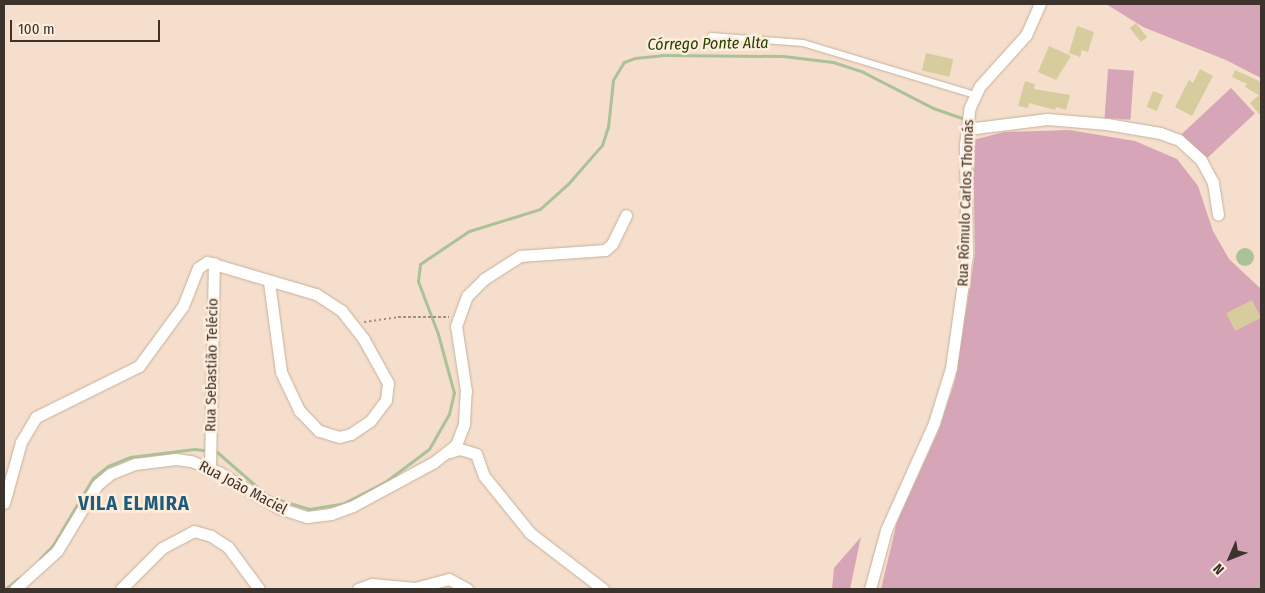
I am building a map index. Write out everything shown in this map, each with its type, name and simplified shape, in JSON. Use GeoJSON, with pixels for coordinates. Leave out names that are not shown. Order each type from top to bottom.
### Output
{"type":"FeatureCollection","features":[{"type":"Feature","properties":{"kind":"street","name":"Rua Rômulo Carlos Thomás"},"geometry":{"type":"LineString","coordinates":[[870,589],[886,530],[934,423],[951,368],[959,325],[967,254],[967,129],[975,95],[1019,44],[1040,4]]}},
{"type":"Feature","properties":{"kind":"street"},"geometry":{"type":"LineString","coordinates":[[967,129],[1048,119],[1107,124],[1160,133],[1179,140],[1200,160],[1213,183],[1218,215]]}},
{"type":"Feature","properties":{"kind":"street"},"geometry":{"type":"LineString","coordinates":[[450,452],[460,440],[464,424],[466,391],[456,318],[476,285],[513,259],[534,253],[605,250],[612,244],[626,215]]}},
{"type":"Feature","properties":{"kind":"street"},"geometry":{"type":"LineString","coordinates":[[4,503],[21,442],[36,417],[138,366],[183,306],[198,268],[207,262],[214,262],[269,282],[305,290],[326,298],[352,324],[383,369],[389,389],[382,407],[370,421],[351,434],[339,437],[313,426],[286,388],[276,352],[269,282]]}},
{"type":"Feature","properties":{"kind":"street","name":"Rua Sebastião Telécio"},"geometry":{"type":"LineString","coordinates":[[210,468],[214,262]]}},
{"type":"Feature","properties":{"kind":"street"},"geometry":{"type":"LineString","coordinates":[[464,424],[480,458],[484,476],[530,532],[604,589]]}},
{"type":"Feature","properties":{"kind":"street"},"geometry":{"type":"LineString","coordinates":[[450,452],[463,449],[480,458]]}},
{"type":"Feature","properties":{"kind":"street","name":"Rua João Maciel"},"geometry":{"type":"LineString","coordinates":[[15,589],[52,557],[91,492],[110,474],[135,464],[159,460],[183,460],[210,468],[279,508],[307,517],[331,514],[353,506],[428,466],[450,452]]}},
{"type":"Feature","properties":{"kind":"street"},"geometry":{"type":"LineString","coordinates":[[121,589],[169,542],[194,531],[211,536],[228,547],[259,589]]}},
{"type":"Feature","properties":{"kind":"street"},"geometry":{"type":"LineString","coordinates":[[358,589],[372,584],[415,588],[449,579],[467,589]]}},
{"type":"Feature","properties":{"kind":"lane"},"geometry":{"type":"LineString","coordinates":[[711,36],[803,43],[975,95]]}},
{"type":"Feature","properties":{"kind":"path"},"geometry":{"type":"LineString","coordinates":[[352,324],[398,317],[456,318]]}},
{"type":"Feature","properties":{"kind":"shaded area"},"geometry":{"type":"Polygon","coordinates":[[[1106,4],[1261,4],[1261,78],[1226,60],[1143,27],[1106,4]]]}},
{"type":"Feature","properties":{"kind":"shaded area"},"geometry":{"type":"Polygon","coordinates":[[[1108,69],[1134,71],[1131,120],[1105,118],[1108,69]]]}},
{"type":"Feature","properties":{"kind":"shaded area"},"geometry":{"type":"Polygon","coordinates":[[[1231,88],[1255,114],[1205,160],[1181,134],[1231,88]]]}},
{"type":"Feature","properties":{"kind":"shaded area"},"geometry":{"type":"Polygon","coordinates":[[[1069,130],[1135,141],[1177,159],[1198,186],[1213,231],[1229,259],[1261,289],[1261,589],[881,589],[897,522],[938,432],[955,381],[975,254],[973,140],[1004,132],[1069,130]]]}},
{"type":"Feature","properties":{"kind":"shaded area"},"geometry":{"type":"Polygon","coordinates":[[[1241,248],[1249,248],[1254,253],[1252,264],[1241,266],[1236,261],[1236,253],[1241,248]]]}},
{"type":"Feature","properties":{"kind":"shaded area"},"geometry":{"type":"Polygon","coordinates":[[[861,537],[850,589],[832,589],[834,568],[861,537]]]}},
{"type":"Feature","properties":{"kind":"building"},"geometry":{"type":"Polygon","coordinates":[[[1136,23],[1147,37],[1141,42],[1130,28],[1136,23]]]}},
{"type":"Feature","properties":{"kind":"building"},"geometry":{"type":"Polygon","coordinates":[[[1077,26],[1094,32],[1088,52],[1082,50],[1080,57],[1069,53],[1077,26]]]}},
{"type":"Feature","properties":{"kind":"building"},"geometry":{"type":"Polygon","coordinates":[[[1049,46],[1071,56],[1056,80],[1038,72],[1049,46]]]}},
{"type":"Feature","properties":{"kind":"building"},"geometry":{"type":"Polygon","coordinates":[[[926,53],[953,59],[949,77],[922,71],[926,53]]]}},
{"type":"Feature","properties":{"kind":"building"},"geometry":{"type":"Polygon","coordinates":[[[1200,69],[1213,76],[1192,116],[1175,107],[1189,80],[1193,83],[1200,69]]]}},
{"type":"Feature","properties":{"kind":"building"},"geometry":{"type":"Polygon","coordinates":[[[1235,70],[1261,82],[1261,116],[1250,103],[1259,95],[1245,87],[1247,84],[1232,77],[1235,70]]]}},
{"type":"Feature","properties":{"kind":"building"},"geometry":{"type":"Polygon","coordinates":[[[1025,81],[1035,84],[1034,89],[1070,95],[1066,110],[1056,107],[1055,110],[1029,103],[1028,108],[1018,106],[1025,81]]]}},
{"type":"Feature","properties":{"kind":"building"},"geometry":{"type":"Polygon","coordinates":[[[1153,91],[1163,95],[1157,111],[1147,107],[1153,91]]]}},
{"type":"Feature","properties":{"kind":"building"},"geometry":{"type":"Polygon","coordinates":[[[1252,300],[1261,318],[1235,331],[1226,313],[1252,300]]]}},
{"type":"Feature","properties":{"kind":"waterway","name":"Córrego Ponte Alta"},"geometry":{"type":"LineString","coordinates":[[270,497],[309,509],[342,504],[385,482],[429,449],[449,414],[454,393],[438,334],[418,281],[420,264],[469,231],[540,209],[567,185],[602,145],[608,127],[613,80],[624,62],[635,58],[662,55],[783,56],[833,62],[863,72],[933,108],[967,120]]}},
{"type":"Feature","properties":{"kind":"waterway","name":"Córrego Ponte Alta"},"geometry":{"type":"LineString","coordinates":[[40,559],[53,545],[93,478],[108,466],[130,457],[195,449],[217,452],[263,492]]}},
{"type":"Feature","properties":{"kind":"waterway","name":"Córrego Ponte Alta"},"geometry":{"type":"LineString","coordinates":[[5,589],[19,578]]}},
{"type":"Feature","properties":{"kind":"district","name":"VILA ELMIRA"},"geometry":{"type":"Point","coordinates":[134,503]}}]}
